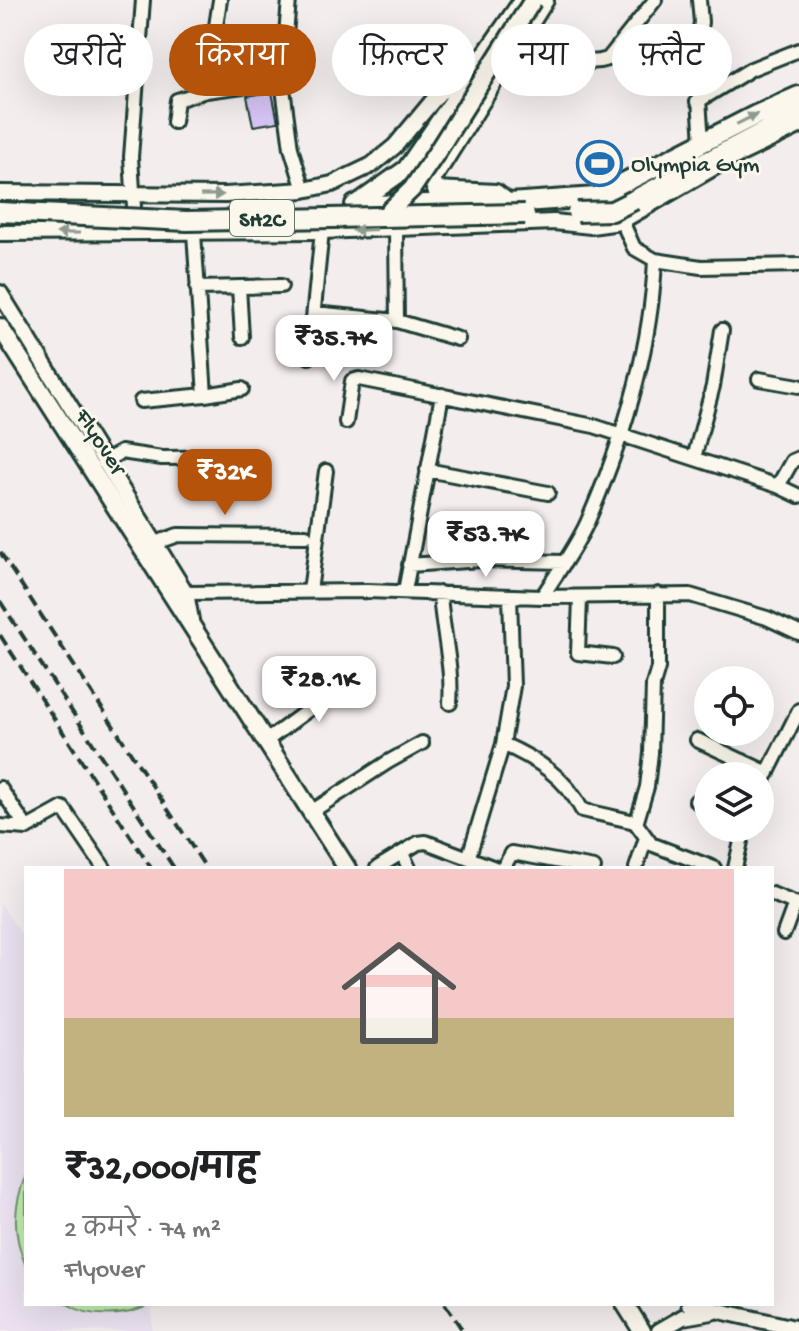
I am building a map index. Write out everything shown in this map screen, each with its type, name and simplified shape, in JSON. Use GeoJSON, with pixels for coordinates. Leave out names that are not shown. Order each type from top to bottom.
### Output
{"type":"FeatureCollection","features":[{"type":"Feature","properties":{"kind":"main road"},"geometry":{"type":"LineString","coordinates":[[475,70],[523,0]]}},
{"type":"Feature","properties":{"kind":"main road"},"geometry":{"type":"LineString","coordinates":[[390,222],[533,0]]}},
{"type":"Feature","properties":{"kind":"main road"},"geometry":{"type":"LineString","coordinates":[[528,24],[545,0]]}},
{"type":"Feature","properties":{"kind":"main road"},"geometry":{"type":"LineString","coordinates":[[491,83],[432,180],[436,190],[496,193],[509,203]]}},
{"type":"Feature","properties":{"kind":"main road"},"geometry":{"type":"LineString","coordinates":[[355,205],[406,169],[458,96]]}},
{"type":"Feature","properties":{"kind":"main road"},"geometry":{"type":"LineString","coordinates":[[632,191],[702,142],[799,96]]}},
{"type":"Feature","properties":{"kind":"main road","name":"SH2C"},"geometry":{"type":"LineString","coordinates":[[578,206],[612,211],[632,191],[799,113]]}},
{"type":"Feature","properties":{"kind":"main road","name":"SH2C"},"geometry":{"type":"LineString","coordinates":[[0,212],[187,221],[390,222],[538,213],[578,206],[609,192],[632,191]]}},
{"type":"Feature","properties":{"kind":"main road"},"geometry":{"type":"LineString","coordinates":[[0,201],[180,212],[488,202],[578,206]]}},
{"type":"Feature","properties":{"kind":"main road","name":"Flyover"},"geometry":{"type":"LineString","coordinates":[[0,327],[178,591],[191,620],[346,866]]}},
{"type":"Feature","properties":{"kind":"main road"},"geometry":{"type":"LineString","coordinates":[[626,1306],[642,1331]]}},
{"type":"Feature","properties":{"kind":"street"},"geometry":{"type":"LineString","coordinates":[[136,233],[131,157],[143,0]]}},
{"type":"Feature","properties":{"kind":"street"},"geometry":{"type":"LineString","coordinates":[[216,24],[220,0]]}},
{"type":"Feature","properties":{"kind":"street"},"geometry":{"type":"LineString","coordinates":[[287,24],[289,0]]}},
{"type":"Feature","properties":{"kind":"street"},"geometry":{"type":"LineString","coordinates":[[596,63],[608,59],[655,0]]}},
{"type":"Feature","properties":{"kind":"street"},"geometry":{"type":"LineString","coordinates":[[699,0],[697,102],[702,142]]}},
{"type":"Feature","properties":{"kind":"street"},"geometry":{"type":"LineString","coordinates":[[697,102],[751,69],[799,50]]}},
{"type":"Feature","properties":{"kind":"street"},"geometry":{"type":"LineString","coordinates":[[174,122],[177,100],[190,96]]}},
{"type":"Feature","properties":{"kind":"street"},"geometry":{"type":"LineString","coordinates":[[284,96],[291,148],[304,190]]}},
{"type":"Feature","properties":{"kind":"street"},"geometry":{"type":"LineString","coordinates":[[0,193],[134,196],[304,190],[332,184],[372,165],[395,146],[437,96]]}},
{"type":"Feature","properties":{"kind":"street"},"geometry":{"type":"LineString","coordinates":[[0,233],[322,231],[390,222],[554,222],[591,226],[620,222],[720,164],[799,126]]}},
{"type":"Feature","properties":{"kind":"street"},"geometry":{"type":"LineString","coordinates":[[609,192],[634,248],[655,260],[701,267],[799,265]]}},
{"type":"Feature","properties":{"kind":"street"},"geometry":{"type":"LineString","coordinates":[[390,222],[397,321]]}},
{"type":"Feature","properties":{"kind":"street"},"geometry":{"type":"LineString","coordinates":[[309,357],[322,231]]}},
{"type":"Feature","properties":{"kind":"street"},"geometry":{"type":"LineString","coordinates":[[194,233],[205,395]]}},
{"type":"Feature","properties":{"kind":"street"},"geometry":{"type":"LineString","coordinates":[[542,597],[587,522],[619,433],[647,339],[655,260]]}},
{"type":"Feature","properties":{"kind":"street"},"geometry":{"type":"LineString","coordinates":[[197,288],[281,286]]}},
{"type":"Feature","properties":{"kind":"street"},"geometry":{"type":"LineString","coordinates":[[239,287],[242,337]]}},
{"type":"Feature","properties":{"kind":"street"},"geometry":{"type":"LineString","coordinates":[[0,293],[153,544],[178,591],[405,591],[580,598],[690,595],[799,633]]}},
{"type":"Feature","properties":{"kind":"street"},"geometry":{"type":"LineString","coordinates":[[314,313],[397,321],[458,339]]}},
{"type":"Feature","properties":{"kind":"street"},"geometry":{"type":"LineString","coordinates":[[694,458],[713,386],[722,330]]}},
{"type":"Feature","properties":{"kind":"street"},"geometry":{"type":"LineString","coordinates":[[346,422],[355,379],[619,433],[778,486],[799,496]]}},
{"type":"Feature","properties":{"kind":"street"},"geometry":{"type":"LineString","coordinates":[[759,379],[799,386]]}},
{"type":"Feature","properties":{"kind":"street"},"geometry":{"type":"LineString","coordinates":[[141,401],[242,389]]}},
{"type":"Feature","properties":{"kind":"street"},"geometry":{"type":"LineString","coordinates":[[405,591],[442,395]]}},
{"type":"Feature","properties":{"kind":"street"},"geometry":{"type":"LineString","coordinates":[[103,462],[121,452],[162,458],[253,457]]}},
{"type":"Feature","properties":{"kind":"street"},"geometry":{"type":"LineString","coordinates":[[778,486],[792,461],[799,458]]}},
{"type":"Feature","properties":{"kind":"street"},"geometry":{"type":"LineString","coordinates":[[427,470],[548,493]]}},
{"type":"Feature","properties":{"kind":"street"},"geometry":{"type":"LineString","coordinates":[[310,591],[326,471]]}},
{"type":"Feature","properties":{"kind":"street"},"geometry":{"type":"LineString","coordinates":[[153,544],[178,535],[306,536]]}},
{"type":"Feature","properties":{"kind":"street"},"geometry":{"type":"LineString","coordinates":[[409,565],[481,560],[564,562]]}},
{"type":"Feature","properties":{"kind":"street"},"geometry":{"type":"LineString","coordinates":[[440,593],[443,636],[453,677],[450,703]]}},
{"type":"Feature","properties":{"kind":"street"},"geometry":{"type":"LineString","coordinates":[[636,824],[650,764],[653,685],[658,668],[658,594]]}},
{"type":"Feature","properties":{"kind":"street"},"geometry":{"type":"LineString","coordinates":[[469,856],[503,744],[513,686],[510,597]]}},
{"type":"Feature","properties":{"kind":"street"},"geometry":{"type":"LineString","coordinates":[[580,598],[578,653],[613,657]]}},
{"type":"Feature","properties":{"kind":"street"},"geometry":{"type":"LineString","coordinates":[[266,741],[319,702],[354,682]]}},
{"type":"Feature","properties":{"kind":"street"},"geometry":{"type":"LineString","coordinates":[[774,762],[797,715]]}},
{"type":"Feature","properties":{"kind":"street"},"geometry":{"type":"LineString","coordinates":[[311,812],[422,743]]}},
{"type":"Feature","properties":{"kind":"street"},"geometry":{"type":"LineString","coordinates":[[503,744],[536,759],[561,780],[582,810],[636,824],[646,838],[682,863]]}},
{"type":"Feature","properties":{"kind":"street"},"geometry":{"type":"LineString","coordinates":[[710,746],[743,761]]}},
{"type":"Feature","properties":{"kind":"street"},"geometry":{"type":"LineString","coordinates":[[0,788],[27,828]]}},
{"type":"Feature","properties":{"kind":"street"},"geometry":{"type":"LineString","coordinates":[[0,826],[27,828],[63,808],[103,866]]}},
{"type":"Feature","properties":{"kind":"street"},"geometry":{"type":"LineString","coordinates":[[637,866],[646,838]]}},
{"type":"Feature","properties":{"kind":"street"},"geometry":{"type":"LineString","coordinates":[[380,866],[426,842],[491,866]]}},
{"type":"Feature","properties":{"kind":"street"},"geometry":{"type":"LineString","coordinates":[[735,866],[741,842]]}},
{"type":"Feature","properties":{"kind":"street"},"geometry":{"type":"LineString","coordinates":[[402,853],[408,866]]}},
{"type":"Feature","properties":{"kind":"street"},"geometry":{"type":"LineString","coordinates":[[504,866],[512,853],[581,866]]}},
{"type":"Feature","properties":{"kind":"street"},"geometry":{"type":"LineString","coordinates":[[774,895],[797,904],[784,933]]}},
{"type":"Feature","properties":{"kind":"street"},"geometry":{"type":"LineString","coordinates":[[697,1306],[799,1329]]}},
{"type":"Feature","properties":{"kind":"street"},"geometry":{"type":"LineString","coordinates":[[659,1331],[683,1317],[716,1311]]}},
{"type":"Feature","properties":{"kind":"shaded area"},"geometry":{"type":"Polygon","coordinates":[[[0,903],[24,938],[24,1306],[173,1306],[152,1309],[152,1331],[0,1331],[0,903]]]}},
{"type":"Feature","properties":{"kind":"green space"},"geometry":{"type":"Polygon","coordinates":[[[24,1181],[24,1260],[16,1231],[24,1181]]]}},
{"type":"Feature","properties":{"kind":"green space"},"geometry":{"type":"Polygon","coordinates":[[[71,1306],[147,1306],[120,1314],[98,1314],[71,1306]]]}},
{"type":"Feature","properties":{"kind":"building"},"geometry":{"type":"Polygon","coordinates":[[[247,96],[273,96],[278,122],[253,126],[247,96]]]}},
{"type":"Feature","properties":{"kind":"railway"},"geometry":{"type":"LineString","coordinates":[[0,552],[205,866]]}},
{"type":"Feature","properties":{"kind":"railway"},"geometry":{"type":"LineString","coordinates":[[0,601],[173,866]]}},
{"type":"Feature","properties":{"kind":"railway"},"geometry":{"type":"LineString","coordinates":[[0,635],[150,866]]}},
{"type":"Feature","properties":{"kind":"railway"},"geometry":{"type":"LineString","coordinates":[[446,1306],[463,1331]]}},
{"type":"Feature","properties":{"kind":"place","name":"Olympia Gym"},"geometry":{"type":"Point","coordinates":[600,163]}}]}
